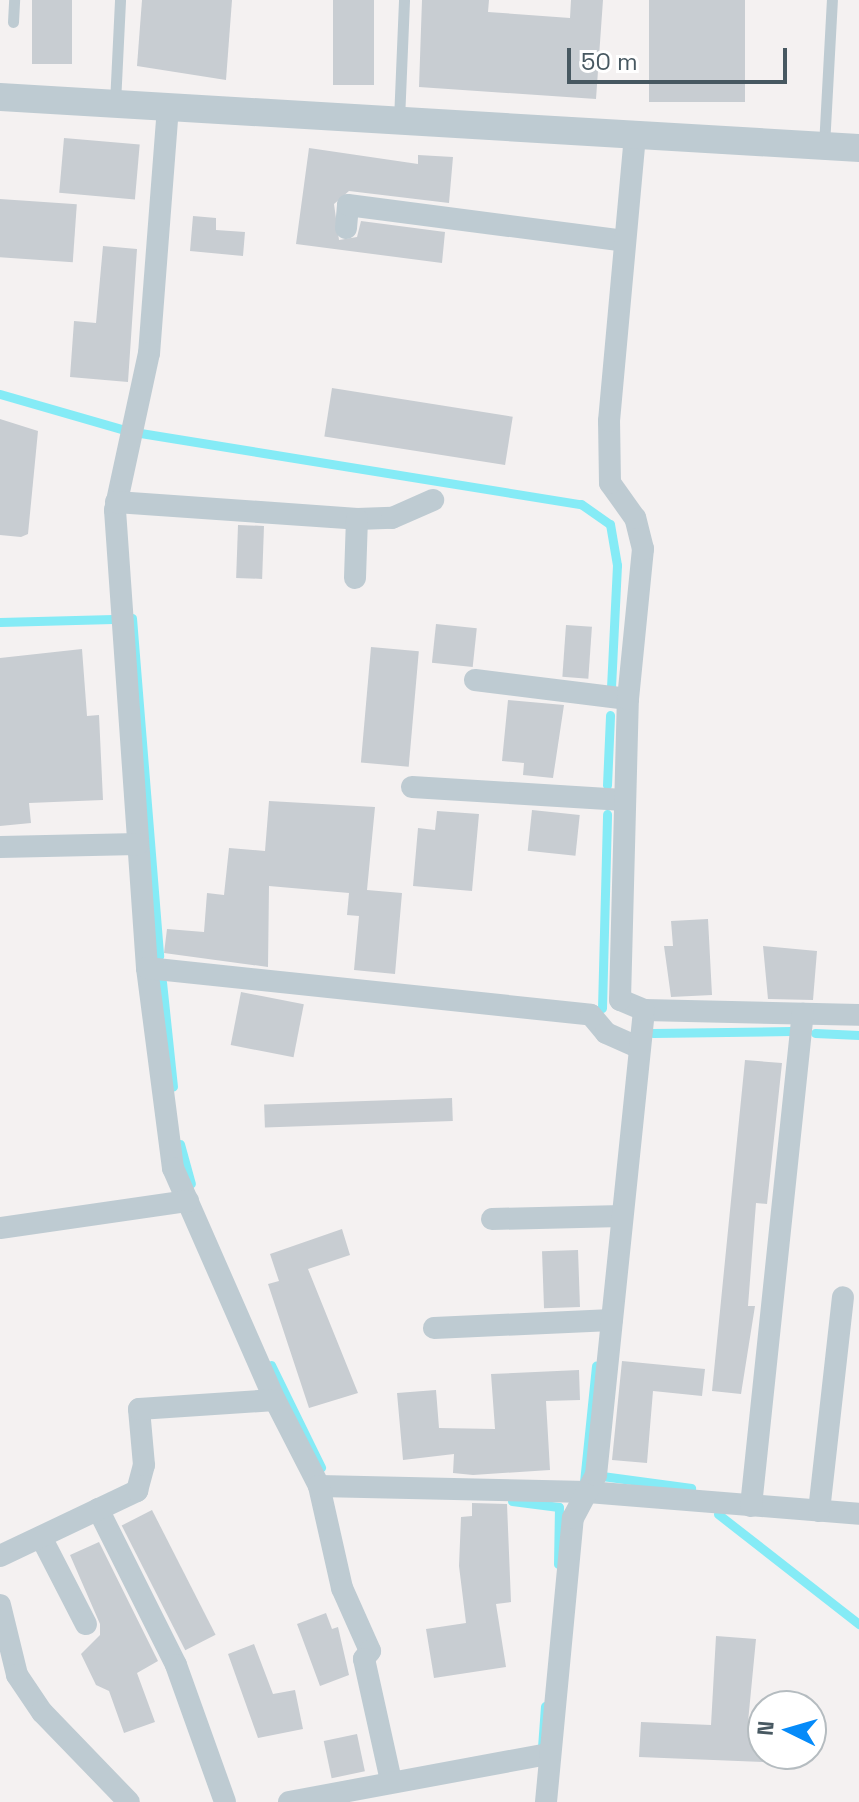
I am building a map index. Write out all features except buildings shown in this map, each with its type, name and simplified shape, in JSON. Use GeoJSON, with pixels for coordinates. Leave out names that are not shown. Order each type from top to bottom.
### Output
{"type":"FeatureCollection","features":[{"type":"Feature","properties":{"kind":"street"},"geometry":{"type":"LineString","coordinates":[[0,97],[859,148]]}},
{"type":"Feature","properties":{"kind":"street"},"geometry":{"type":"LineString","coordinates":[[168,107],[138,419],[116,502],[147,968],[173,1168],[275,1400],[319,1486],[342,1588],[370,1651],[364,1659],[391,1781]]}},
{"type":"Feature","properties":{"kind":"street"},"geometry":{"type":"LineString","coordinates":[[635,135],[609,421],[610,483],[635,518],[643,549],[628,699],[620,1000],[644,1010],[859,1015]]}},
{"type":"Feature","properties":{"kind":"street"},"geometry":{"type":"LineString","coordinates":[[346,228],[348,205],[625,241]]}},
{"type":"Feature","properties":{"kind":"street"},"geometry":{"type":"LineString","coordinates":[[465,243],[468,220]]}},
{"type":"Feature","properties":{"kind":"street"},"geometry":{"type":"LineString","coordinates":[[116,502],[357,519],[392,518],[433,500]]}},
{"type":"Feature","properties":{"kind":"street"},"geometry":{"type":"LineString","coordinates":[[355,578],[357,519]]}},
{"type":"Feature","properties":{"kind":"street"},"geometry":{"type":"LineString","coordinates":[[475,680],[628,699]]}},
{"type":"Feature","properties":{"kind":"street"},"geometry":{"type":"LineString","coordinates":[[412,787],[624,800]]}},
{"type":"Feature","properties":{"kind":"street"},"geometry":{"type":"LineString","coordinates":[[0,847],[138,844]]}},
{"type":"Feature","properties":{"kind":"street"},"geometry":{"type":"LineString","coordinates":[[147,968],[591,1015],[606,1033],[640,1048]]}},
{"type":"Feature","properties":{"kind":"street"},"geometry":{"type":"LineString","coordinates":[[546,1802],[547,1754],[573,1518],[588,1492],[612,1320],[644,1010]]}},
{"type":"Feature","properties":{"kind":"street"},"geometry":{"type":"LineString","coordinates":[[751,1506],[803,1014]]}},
{"type":"Feature","properties":{"kind":"street"},"geometry":{"type":"LineString","coordinates":[[0,1228],[188,1201]]}},
{"type":"Feature","properties":{"kind":"street"},"geometry":{"type":"LineString","coordinates":[[492,1219],[622,1216]]}},
{"type":"Feature","properties":{"kind":"street"},"geometry":{"type":"LineString","coordinates":[[819,1511],[843,1297]]}},
{"type":"Feature","properties":{"kind":"street"},"geometry":{"type":"LineString","coordinates":[[434,1328],[612,1320]]}},
{"type":"Feature","properties":{"kind":"street"},"geometry":{"type":"LineString","coordinates":[[0,1556],[98,1509],[143,1483],[139,1409],[275,1400]]}},
{"type":"Feature","properties":{"kind":"street"},"geometry":{"type":"LineString","coordinates":[[319,1486],[588,1492],[859,1514]]}},
{"type":"Feature","properties":{"kind":"street"},"geometry":{"type":"LineString","coordinates":[[98,1509],[176,1665],[225,1802]]}},
{"type":"Feature","properties":{"kind":"street"},"geometry":{"type":"LineString","coordinates":[[41,1537],[86,1624]]}},
{"type":"Feature","properties":{"kind":"street"},"geometry":{"type":"LineString","coordinates":[[0,1605],[17,1675],[42,1712],[129,1802]]}},
{"type":"Feature","properties":{"kind":"street"},"geometry":{"type":"LineString","coordinates":[[289,1802],[547,1754]]}},
{"type":"Feature","properties":{"kind":"lane"},"geometry":{"type":"LineString","coordinates":[[13,22],[14,0]]}},
{"type":"Feature","properties":{"kind":"lane"},"geometry":{"type":"LineString","coordinates":[[115,104],[120,0]]}},
{"type":"Feature","properties":{"kind":"lane"},"geometry":{"type":"LineString","coordinates":[[399,121],[404,0]]}},
{"type":"Feature","properties":{"kind":"lane"},"geometry":{"type":"LineString","coordinates":[[824,146],[832,0]]}},
{"type":"Feature","properties":{"kind":"waterway"},"geometry":{"type":"LineString","coordinates":[[0,394],[128,431],[581,504],[610,524],[617,565],[611,688]]}},
{"type":"Feature","properties":{"kind":"waterway"},"geometry":{"type":"LineString","coordinates":[[132,618],[159,956]]}},
{"type":"Feature","properties":{"kind":"waterway"},"geometry":{"type":"LineString","coordinates":[[0,622],[113,619]]}},
{"type":"Feature","properties":{"kind":"waterway"},"geometry":{"type":"LineString","coordinates":[[607,785],[610,715]]}},
{"type":"Feature","properties":{"kind":"waterway"},"geometry":{"type":"LineString","coordinates":[[602,1008],[607,814]]}},
{"type":"Feature","properties":{"kind":"waterway"},"geometry":{"type":"LineString","coordinates":[[162,982],[173,1086]]}},
{"type":"Feature","properties":{"kind":"waterway"},"geometry":{"type":"LineString","coordinates":[[653,1033],[791,1031]]}},
{"type":"Feature","properties":{"kind":"waterway"},"geometry":{"type":"LineString","coordinates":[[815,1033],[859,1035]]}},
{"type":"Feature","properties":{"kind":"waterway"},"geometry":{"type":"LineString","coordinates":[[180,1144],[191,1184]]}},
{"type":"Feature","properties":{"kind":"waterway"},"geometry":{"type":"LineString","coordinates":[[271,1365],[321,1467]]}},
{"type":"Feature","properties":{"kind":"waterway"},"geometry":{"type":"LineString","coordinates":[[584,1482],[596,1366]]}},
{"type":"Feature","properties":{"kind":"waterway"},"geometry":{"type":"LineString","coordinates":[[602,1476],[691,1488]]}},
{"type":"Feature","properties":{"kind":"waterway"},"geometry":{"type":"LineString","coordinates":[[512,1501],[559,1507],[558,1564]]}},
{"type":"Feature","properties":{"kind":"waterway"},"geometry":{"type":"LineString","coordinates":[[718,1514],[859,1624]]}},
{"type":"Feature","properties":{"kind":"waterway"},"geometry":{"type":"LineString","coordinates":[[542,1747],[545,1706]]}}]}
